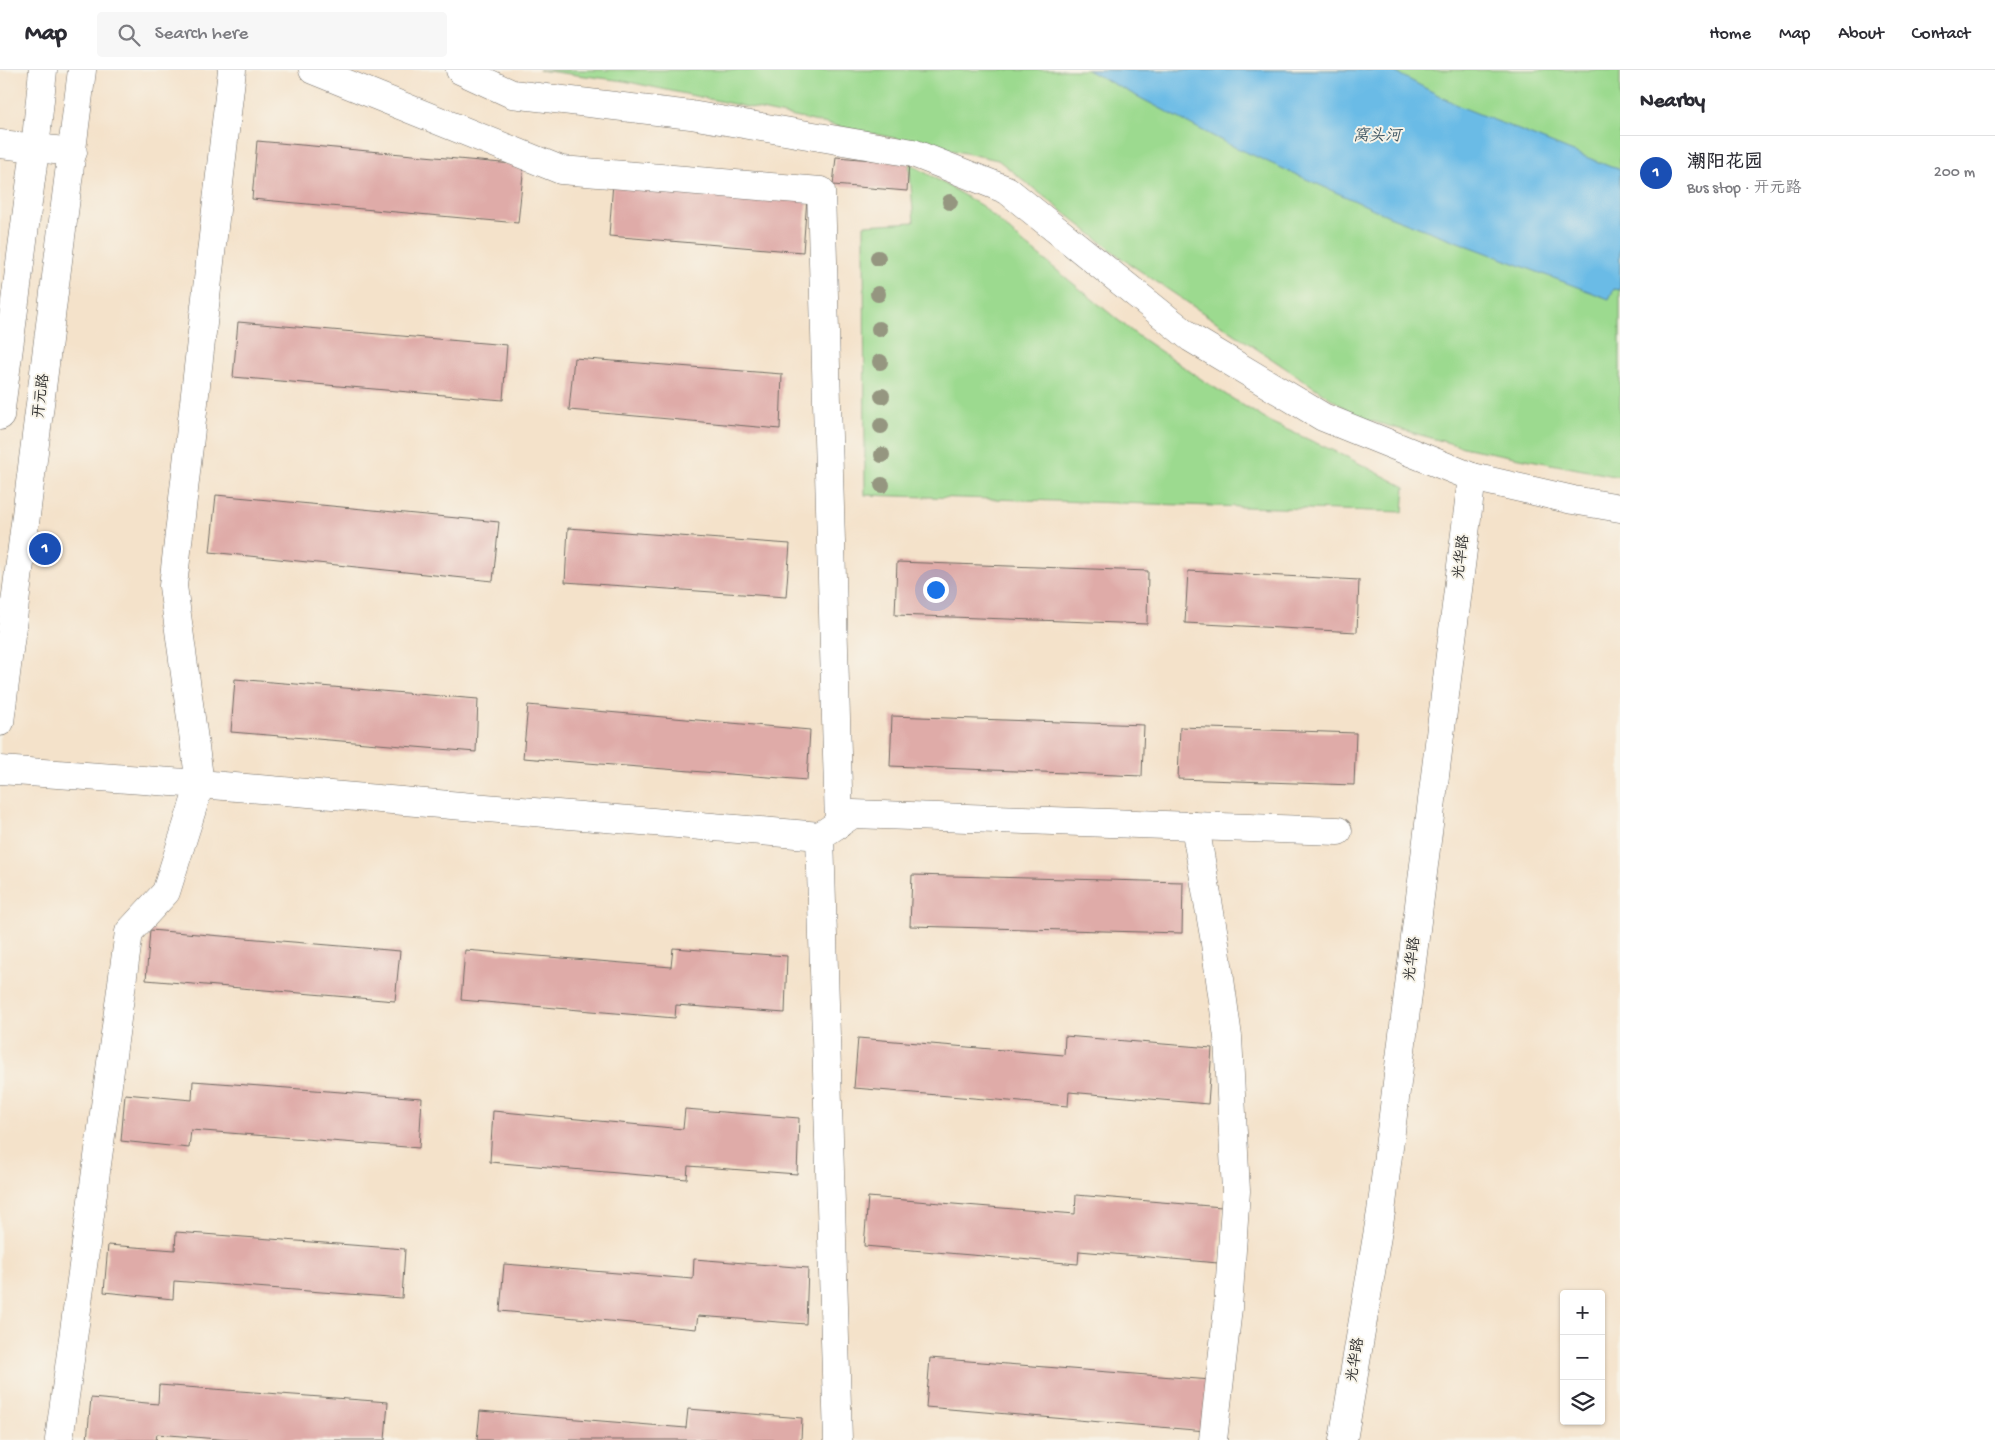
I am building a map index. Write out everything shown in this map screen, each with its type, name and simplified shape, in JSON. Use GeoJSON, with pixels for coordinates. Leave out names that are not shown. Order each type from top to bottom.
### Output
{"type":"FeatureCollection","features":[{"type":"Feature","properties":{"kind":"street"},"geometry":{"type":"LineString","coordinates":[[0,416],[44,70]]}},
{"type":"Feature","properties":{"kind":"street","name":"开元路"},"geometry":{"type":"LineString","coordinates":[[0,722],[82,70]]}},
{"type":"Feature","properties":{"kind":"street"},"geometry":{"type":"LineString","coordinates":[[59,1440],[128,932],[166,892],[200,784],[173,586],[232,70]]}},
{"type":"Feature","properties":{"kind":"street"},"geometry":{"type":"LineString","coordinates":[[313,70],[561,170],[821,191],[838,1440]]}},
{"type":"Feature","properties":{"kind":"street"},"geometry":{"type":"LineString","coordinates":[[460,70],[512,94],[691,115],[913,153],[1007,190],[1191,338],[1323,416],[1472,477],[1573,500],[1620,508]]}},
{"type":"Feature","properties":{"kind":"street"},"geometry":{"type":"LineString","coordinates":[[0,144],[73,152]]}},
{"type":"Feature","properties":{"kind":"street","name":"光华路"},"geometry":{"type":"LineString","coordinates":[[1343,1440],[1381,1212],[1472,477]]}},
{"type":"Feature","properties":{"kind":"street"},"geometry":{"type":"LineString","coordinates":[[0,770],[830,830],[853,814],[1338,831]]}},
{"type":"Feature","properties":{"kind":"street"},"geometry":{"type":"LineString","coordinates":[[1195,826],[1214,936],[1228,1037],[1236,1190],[1228,1308],[1213,1440]]}},
{"type":"Feature","properties":{"kind":"green space"},"geometry":{"type":"Polygon","coordinates":[[[539,70],[1620,70],[1620,477],[1467,448],[1360,418],[1124,260],[998,160],[624,81],[539,70]]]}},
{"type":"Feature","properties":{"kind":"green space"},"geometry":{"type":"Polygon","coordinates":[[[909,163],[982,206],[1021,241],[1134,333],[1204,381],[1270,422],[1347,457],[1405,487],[1403,512],[865,495],[864,225],[914,222],[909,163]]]}},
{"type":"Feature","properties":{"kind":"water","name":"窝头河"},"geometry":{"type":"Polygon","coordinates":[[[1087,70],[1391,70],[1459,106],[1620,169],[1620,290],[1614,289],[1609,299],[1389,216],[1230,145],[1087,70]]]}},
{"type":"Feature","properties":{"kind":"building"},"geometry":{"type":"Polygon","coordinates":[[[257,141],[524,165],[518,223],[252,199],[257,141]]]}},
{"type":"Feature","properties":{"kind":"building"},"geometry":{"type":"Polygon","coordinates":[[[836,157],[909,163],[907,191],[833,185],[836,157]]]}},
{"type":"Feature","properties":{"kind":"building"},"geometry":{"type":"Polygon","coordinates":[[[613,182],[807,198],[803,252],[609,236],[613,182]]]}},
{"type":"Feature","properties":{"kind":"building"},"geometry":{"type":"Polygon","coordinates":[[[238,322],[507,345],[503,400],[233,377],[238,322]]]}},
{"type":"Feature","properties":{"kind":"building"},"geometry":{"type":"Polygon","coordinates":[[[574,358],[782,374],[780,429],[569,410],[574,358]]]}},
{"type":"Feature","properties":{"kind":"building"},"geometry":{"type":"Polygon","coordinates":[[[216,495],[499,522],[493,581],[210,552],[216,495]]]}},
{"type":"Feature","properties":{"kind":"building"},"geometry":{"type":"Polygon","coordinates":[[[568,528],[790,544],[786,597],[565,582],[568,528]]]}},
{"type":"Feature","properties":{"kind":"building"},"geometry":{"type":"Polygon","coordinates":[[[897,562],[1148,571],[1147,624],[895,615],[897,562]]]}},
{"type":"Feature","properties":{"kind":"building"},"geometry":{"type":"Polygon","coordinates":[[[1188,571],[1359,580],[1357,632],[1185,623],[1188,571]]]}},
{"type":"Feature","properties":{"kind":"building"},"geometry":{"type":"Polygon","coordinates":[[[235,679],[478,699],[476,752],[231,732],[235,679]]]}},
{"type":"Feature","properties":{"kind":"building"},"geometry":{"type":"Polygon","coordinates":[[[528,705],[810,730],[807,780],[523,758],[528,705]]]}},
{"type":"Feature","properties":{"kind":"building"},"geometry":{"type":"Polygon","coordinates":[[[892,716],[1144,725],[1142,776],[890,766],[892,716]]]}},
{"type":"Feature","properties":{"kind":"building"},"geometry":{"type":"Polygon","coordinates":[[[1180,727],[1356,733],[1354,785],[1178,779],[1180,727]]]}},
{"type":"Feature","properties":{"kind":"building"},"geometry":{"type":"Polygon","coordinates":[[[912,875],[1183,882],[1182,933],[910,926],[912,875]]]}},
{"type":"Feature","properties":{"kind":"building"},"geometry":{"type":"Polygon","coordinates":[[[150,930],[400,951],[395,1001],[146,980],[150,930]]]}},
{"type":"Feature","properties":{"kind":"building"},"geometry":{"type":"Polygon","coordinates":[[[673,948],[787,956],[785,1013],[676,1005],[675,1018],[461,1000],[465,950],[671,967],[673,948]]]}},
{"type":"Feature","properties":{"kind":"building"},"geometry":{"type":"Polygon","coordinates":[[[1065,1036],[1212,1048],[1208,1104],[1069,1092],[1068,1106],[854,1088],[858,1038],[1064,1055],[1065,1036]]]}},
{"type":"Feature","properties":{"kind":"building"},"geometry":{"type":"Polygon","coordinates":[[[193,1081],[422,1098],[419,1148],[191,1130],[189,1148],[121,1141],[125,1094],[192,1100],[193,1081]]]}},
{"type":"Feature","properties":{"kind":"building"},"geometry":{"type":"Polygon","coordinates":[[[685,1109],[799,1118],[797,1174],[688,1166],[687,1179],[490,1162],[493,1111],[683,1129],[685,1109]]]}},
{"type":"Feature","properties":{"kind":"building"},"geometry":{"type":"Polygon","coordinates":[[[1076,1195],[1222,1207],[1218,1263],[1079,1251],[1078,1264],[864,1246],[868,1197],[1075,1214],[1076,1195]]]}},
{"type":"Feature","properties":{"kind":"building"},"geometry":{"type":"Polygon","coordinates":[[[176,1232],[405,1249],[402,1298],[174,1281],[173,1299],[104,1292],[108,1245],[175,1250],[176,1232]]]}},
{"type":"Feature","properties":{"kind":"building"},"geometry":{"type":"Polygon","coordinates":[[[694,1259],[808,1268],[806,1324],[698,1316],[696,1329],[500,1311],[504,1264],[693,1279],[694,1259]]]}},
{"type":"Feature","properties":{"kind":"building"},"geometry":{"type":"Polygon","coordinates":[[[930,1358],[1211,1380],[1206,1431],[926,1407],[930,1358]]]}},
{"type":"Feature","properties":{"kind":"building"},"geometry":{"type":"Polygon","coordinates":[[[159,1385],[388,1402],[385,1440],[230,1440],[157,1434],[156,1440],[87,1440],[91,1398],[158,1404],[159,1385]]]}},
{"type":"Feature","properties":{"kind":"building"},"geometry":{"type":"Polygon","coordinates":[[[688,1409],[802,1418],[801,1440],[477,1440],[480,1411],[686,1428],[688,1409]]]}},
{"type":"Feature","properties":{"kind":"place","name":"潮阳花园"},"geometry":{"type":"Point","coordinates":[45,549]}}]}
